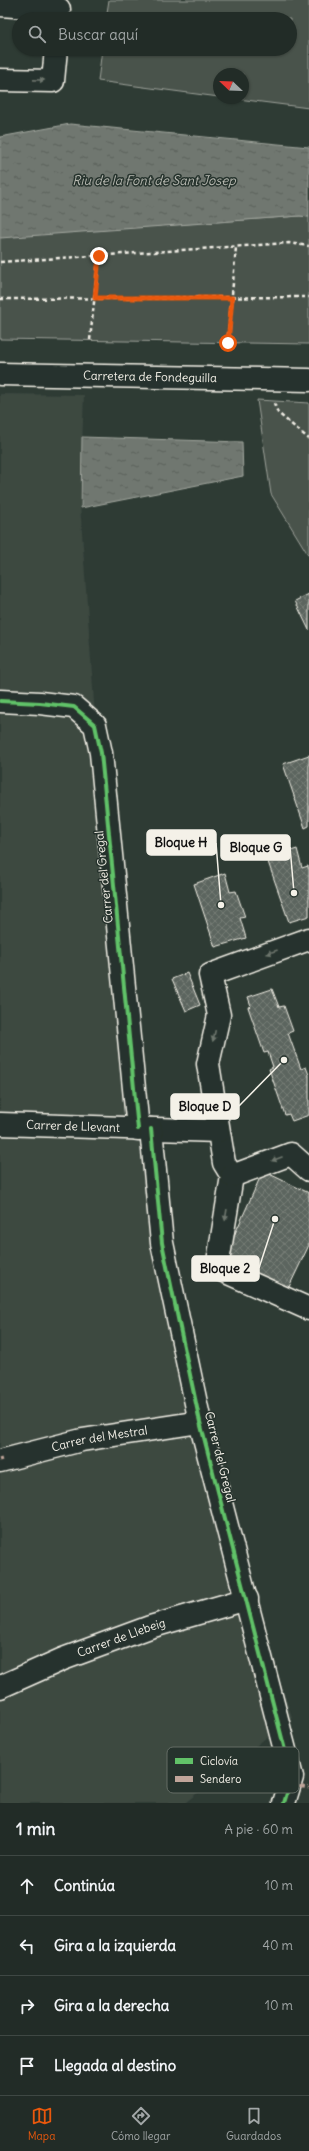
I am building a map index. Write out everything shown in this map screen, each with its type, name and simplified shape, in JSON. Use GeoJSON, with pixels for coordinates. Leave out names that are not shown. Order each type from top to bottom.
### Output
{"type":"FeatureCollection","features":[{"type":"Feature","properties":{"kind":"street"},"geometry":{"type":"LineString","coordinates":[[0,5],[59,9],[59,12]]}},
{"type":"Feature","properties":{"kind":"street"},"geometry":{"type":"LineString","coordinates":[[0,80],[53,81],[55,56]]}},
{"type":"Feature","properties":{"kind":"street","name":"Carretera de Fondeguilla"},"geometry":{"type":"LineString","coordinates":[[0,374],[306,380]]}},
{"type":"Feature","properties":{"kind":"street","name":"Carrer del Gregal"},"geometry":{"type":"LineString","coordinates":[[0,701],[74,707],[95,726],[101,753],[145,1129],[162,1243],[200,1422],[284,1747]]}},
{"type":"Feature","properties":{"kind":"street"},"geometry":{"type":"LineString","coordinates":[[308,1305],[217,1268],[232,1176],[224,1163],[208,1064],[220,1015],[210,975],[309,938]]}},
{"type":"Feature","properties":{"kind":"street","name":"Carrer de Llevant"},"geometry":{"type":"LineString","coordinates":[[0,1124],[218,1131]]}},
{"type":"Feature","properties":{"kind":"street"},"geometry":{"type":"LineString","coordinates":[[232,1176],[291,1154],[309,1170]]}},
{"type":"Feature","properties":{"kind":"street","name":"Carrer del Mestral"},"geometry":{"type":"LineString","coordinates":[[0,1462],[82,1440],[200,1422]]}},
{"type":"Feature","properties":{"kind":"street","name":"Carrer de Llebeig"},"geometry":{"type":"LineString","coordinates":[[0,1687],[63,1659],[150,1627],[247,1599]]}},
{"type":"Feature","properties":{"kind":"path"},"geometry":{"type":"LineString","coordinates":[[0,262],[289,243],[309,246]]}},
{"type":"Feature","properties":{"kind":"path"},"geometry":{"type":"LineString","coordinates":[[228,343],[236,247]]}},
{"type":"Feature","properties":{"kind":"path"},"geometry":{"type":"LineString","coordinates":[[90,340],[99,256]]}},
{"type":"Feature","properties":{"kind":"path"},"geometry":{"type":"LineString","coordinates":[[0,299],[309,297]]}},
{"type":"Feature","properties":{"kind":"path"},"geometry":{"type":"LineString","coordinates":[[273,401],[278,413],[309,439]]}},
{"type":"Feature","properties":{"kind":"shaded area"},"geometry":{"type":"Polygon","coordinates":[[[109,0],[309,0],[309,108],[249,100],[249,68],[213,68],[213,96],[98,81],[101,56],[297,56],[297,12],[107,12],[109,0]]]}},
{"type":"Feature","properties":{"kind":"shaded area"},"geometry":{"type":"Polygon","coordinates":[[[300,216],[309,217],[309,344],[0,339],[0,237],[300,216]]]}},
{"type":"Feature","properties":{"kind":"shaded area"},"geometry":{"type":"Polygon","coordinates":[[[0,394],[84,395],[80,504],[97,744],[136,1101],[228,1529],[292,1717],[255,1747],[167,1747],[167,1793],[197,1793],[185,1803],[0,1803],[0,394]]]}},
{"type":"Feature","properties":{"kind":"shaded area"},"geometry":{"type":"Polygon","coordinates":[[[257,400],[309,403],[309,556],[271,494],[257,400]]]}},
{"type":"Feature","properties":{"kind":"water","name":"Riu de la Font de Sant Josep"},"geometry":{"type":"Polygon","coordinates":[[[70,124],[309,147],[309,217],[300,216],[0,238],[0,137],[70,124]]]}},
{"type":"Feature","properties":{"kind":"water"},"geometry":{"type":"Polygon","coordinates":[[[82,437],[242,442],[243,476],[81,508],[82,437]]]}},
{"type":"Feature","properties":{"kind":"building"},"geometry":{"type":"Polygon","coordinates":[[[309,594],[309,630],[295,601],[309,594]]]}},
{"type":"Feature","properties":{"kind":"building"},"geometry":{"type":"Polygon","coordinates":[[[309,755],[309,826],[305,828],[283,764],[309,755]]]}},
{"type":"Feature","properties":{"kind":"building"},"geometry":{"type":"Polygon","coordinates":[[[297,849],[302,868],[308,866],[309,870],[309,916],[289,922],[267,859],[297,849]]]}},
{"type":"Feature","properties":{"kind":"building"},"geometry":{"type":"Polygon","coordinates":[[[225,873],[230,892],[236,891],[245,917],[240,918],[246,938],[215,947],[194,884],[225,873]]]}},
{"type":"Feature","properties":{"kind":"building"},"geometry":{"type":"Polygon","coordinates":[[[187,973],[200,1005],[186,1011],[172,979],[187,973]]]}},
{"type":"Feature","properties":{"kind":"building"},"geometry":{"type":"Polygon","coordinates":[[[272,989],[279,1007],[284,1006],[293,1031],[288,1033],[301,1069],[306,1067],[309,1075],[309,1115],[292,1121],[289,1114],[285,1115],[269,1069],[273,1067],[268,1052],[264,1053],[248,1007],[251,1006],[248,997],[272,989]]]}},
{"type":"Feature","properties":{"kind":"building"},"geometry":{"type":"Polygon","coordinates":[[[263,1171],[309,1193],[309,1245],[288,1289],[224,1258],[263,1171]]]}},
{"type":"Feature","properties":{"kind":"marked path"},"geometry":{"type":"LineString","coordinates":[[299,1786],[309,1788]]}},
{"type":"Feature","properties":{"kind":"cycle path"},"geometry":{"type":"LineString","coordinates":[[0,701],[40,703],[74,707],[95,725],[101,753],[138,1129]]}},
{"type":"Feature","properties":{"kind":"cycle path"},"geometry":{"type":"LineString","coordinates":[[151,1129],[162,1243],[200,1422],[284,1747]]}},
{"type":"Feature","properties":{"kind":"cycle path"},"geometry":{"type":"LineString","coordinates":[[284,1803],[287,1793]]}},
{"type":"Feature","properties":{"kind":"place","name":"Bloque G"},"geometry":{"type":"Point","coordinates":[294,893]}},
{"type":"Feature","properties":{"kind":"place","name":"Bloque H"},"geometry":{"type":"Point","coordinates":[221,905]}},
{"type":"Feature","properties":{"kind":"place","name":"Bloque D"},"geometry":{"type":"Point","coordinates":[284,1060]}},
{"type":"Feature","properties":{"kind":"place","name":"Bloque 2"},"geometry":{"type":"Point","coordinates":[275,1219]}},
{"type":"Feature","properties":{"kind":"route"},"geometry":{"type":"LineString","coordinates":[[99,256],[95,298],[232,298],[228,343]]}}]}
